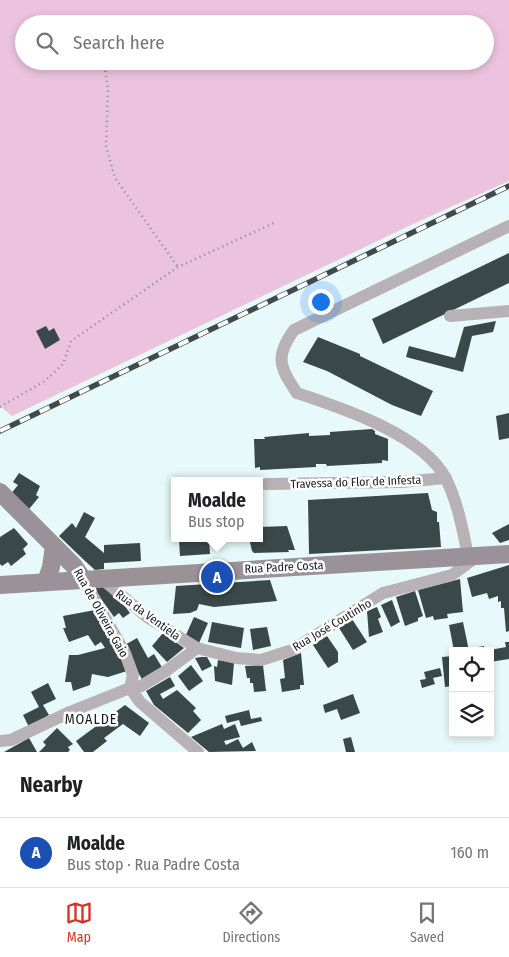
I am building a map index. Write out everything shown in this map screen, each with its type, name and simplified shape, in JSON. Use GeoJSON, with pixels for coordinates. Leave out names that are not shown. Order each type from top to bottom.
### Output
{"type":"FeatureCollection","features":[{"type":"Feature","properties":{"kind":"street"},"geometry":{"type":"LineString","coordinates":[[509,226],[294,330],[283,346],[281,355],[282,366],[297,393],[329,404],[394,432],[423,451],[446,478],[473,556],[509,554]]}},
{"type":"Feature","properties":{"kind":"street"},"geometry":{"type":"LineString","coordinates":[[450,316],[509,311]]}},
{"type":"Feature","properties":{"kind":"street","name":"Travessa do Flor de Infesta"},"geometry":{"type":"LineString","coordinates":[[266,484],[402,482],[446,478]]}},
{"type":"Feature","properties":{"kind":"street","name":"Rua de Oliveira Gaio"},"geometry":{"type":"LineString","coordinates":[[0,492],[74,566],[83,579],[126,654],[133,675],[130,688]]}},
{"type":"Feature","properties":{"kind":"street"},"geometry":{"type":"LineString","coordinates":[[46,582],[51,567],[54,546]]}},
{"type":"Feature","properties":{"kind":"street","name":"Rua Padre Costa"},"geometry":{"type":"LineString","coordinates":[[0,585],[473,556]]}},
{"type":"Feature","properties":{"kind":"street","name":"Rua José Coutinho"},"geometry":{"type":"LineString","coordinates":[[197,648],[236,658],[261,660],[292,650],[383,593],[452,575],[473,556]]}},
{"type":"Feature","properties":{"kind":"street","name":"Rua da Ventiela"},"geometry":{"type":"LineString","coordinates":[[101,578],[147,617],[197,648]]}},
{"type":"Feature","properties":{"kind":"street"},"geometry":{"type":"LineString","coordinates":[[0,741],[11,740],[70,712],[130,688],[141,686],[197,648]]}},
{"type":"Feature","properties":{"kind":"street"},"geometry":{"type":"LineString","coordinates":[[130,688],[140,702],[198,752]]}},
{"type":"Feature","properties":{"kind":"path"},"geometry":{"type":"LineString","coordinates":[[105,70],[108,89],[106,146],[115,178],[178,267]]}},
{"type":"Feature","properties":{"kind":"path"},"geometry":{"type":"LineString","coordinates":[[0,407],[45,381],[63,364],[70,341],[178,267],[276,222]]}},
{"type":"Feature","properties":{"kind":"shaded area"},"geometry":{"type":"Polygon","coordinates":[[[0,0],[509,0],[509,181],[413,224],[12,416],[0,406],[0,0]]]}},
{"type":"Feature","properties":{"kind":"building"},"geometry":{"type":"Polygon","coordinates":[[[509,253],[509,283],[383,344],[372,319],[509,253]]]}},
{"type":"Feature","properties":{"kind":"building"},"geometry":{"type":"Polygon","coordinates":[[[496,321],[493,332],[472,336],[463,372],[406,357],[409,346],[455,358],[464,327],[496,321]]]}},
{"type":"Feature","properties":{"kind":"building"},"geometry":{"type":"Polygon","coordinates":[[[46,326],[49,331],[54,328],[60,340],[45,349],[36,331],[46,326]]]}},
{"type":"Feature","properties":{"kind":"building"},"geometry":{"type":"Polygon","coordinates":[[[318,337],[360,354],[360,356],[433,391],[421,416],[392,405],[327,371],[303,362],[318,337]]]}},
{"type":"Feature","properties":{"kind":"building"},"geometry":{"type":"Polygon","coordinates":[[[509,413],[509,438],[499,440],[496,416],[509,413]]]}},
{"type":"Feature","properties":{"kind":"building"},"geometry":{"type":"Polygon","coordinates":[[[372,429],[375,431],[375,434],[388,439],[388,461],[382,460],[382,463],[327,466],[326,464],[316,464],[316,467],[260,470],[260,467],[255,468],[254,439],[309,433],[309,436],[330,435],[330,432],[372,429]]]}},
{"type":"Feature","properties":{"kind":"building"},"geometry":{"type":"Polygon","coordinates":[[[19,473],[40,486],[36,495],[39,497],[29,509],[10,495],[18,485],[13,482],[19,473]]]}},
{"type":"Feature","properties":{"kind":"building"},"geometry":{"type":"Polygon","coordinates":[[[428,493],[432,510],[437,512],[441,547],[309,554],[308,500],[428,493]]]}},
{"type":"Feature","properties":{"kind":"building"},"geometry":{"type":"Polygon","coordinates":[[[84,512],[95,518],[85,537],[104,553],[104,545],[140,543],[141,561],[104,563],[104,569],[95,570],[59,536],[72,523],[76,528],[84,512]]]}},
{"type":"Feature","properties":{"kind":"building"},"geometry":{"type":"Polygon","coordinates":[[[509,524],[509,540],[500,543],[492,533],[509,524]]]}},
{"type":"Feature","properties":{"kind":"building"},"geometry":{"type":"Polygon","coordinates":[[[287,526],[295,550],[288,550],[289,552],[254,553],[250,542],[263,542],[263,527],[287,526]]]}},
{"type":"Feature","properties":{"kind":"building"},"geometry":{"type":"Polygon","coordinates":[[[14,528],[28,544],[23,549],[26,554],[11,566],[8,562],[2,566],[0,564],[0,537],[14,528]]]}},
{"type":"Feature","properties":{"kind":"building"},"geometry":{"type":"Polygon","coordinates":[[[179,542],[209,542],[210,554],[180,556],[179,542]]]}},
{"type":"Feature","properties":{"kind":"building"},"geometry":{"type":"Polygon","coordinates":[[[509,565],[509,631],[506,632],[504,608],[501,608],[501,601],[498,602],[498,596],[489,599],[487,593],[472,597],[467,578],[509,565]]]}},
{"type":"Feature","properties":{"kind":"building"},"geometry":{"type":"Polygon","coordinates":[[[460,579],[463,612],[447,614],[448,618],[434,620],[433,616],[426,618],[418,590],[460,579]]]}},
{"type":"Feature","properties":{"kind":"building"},"geometry":{"type":"Polygon","coordinates":[[[105,580],[130,613],[123,618],[119,613],[114,617],[94,589],[105,580]]]}},
{"type":"Feature","properties":{"kind":"building"},"geometry":{"type":"Polygon","coordinates":[[[270,580],[277,601],[214,607],[199,604],[197,610],[190,613],[173,614],[176,586],[270,580]]]}},
{"type":"Feature","properties":{"kind":"building"},"geometry":{"type":"Polygon","coordinates":[[[415,591],[423,616],[418,618],[418,621],[405,626],[396,597],[415,591]]]}},
{"type":"Feature","properties":{"kind":"building"},"geometry":{"type":"Polygon","coordinates":[[[392,600],[400,622],[391,627],[381,605],[392,600]]]}},
{"type":"Feature","properties":{"kind":"building"},"geometry":{"type":"Polygon","coordinates":[[[377,607],[381,617],[378,619],[383,632],[369,637],[367,611],[377,607]]]}},
{"type":"Feature","properties":{"kind":"building"},"geometry":{"type":"Polygon","coordinates":[[[95,610],[117,644],[127,671],[108,677],[92,674],[90,685],[73,691],[71,682],[65,682],[69,655],[78,655],[105,648],[101,642],[95,646],[88,635],[69,642],[63,628],[66,628],[63,616],[95,610]]]}},
{"type":"Feature","properties":{"kind":"building"},"geometry":{"type":"Polygon","coordinates":[[[194,617],[208,623],[199,643],[185,637],[194,617]]]}},
{"type":"Feature","properties":{"kind":"building"},"geometry":{"type":"Polygon","coordinates":[[[352,619],[367,642],[353,650],[339,628],[352,619]]]}},
{"type":"Feature","properties":{"kind":"building"},"geometry":{"type":"Polygon","coordinates":[[[212,622],[244,628],[241,648],[208,642],[212,622]]]}},
{"type":"Feature","properties":{"kind":"building"},"geometry":{"type":"Polygon","coordinates":[[[463,622],[468,647],[453,647],[449,625],[463,622]]]}},
{"type":"Feature","properties":{"kind":"building"},"geometry":{"type":"Polygon","coordinates":[[[267,627],[271,646],[253,650],[250,629],[267,627]]]}},
{"type":"Feature","properties":{"kind":"building"},"geometry":{"type":"Polygon","coordinates":[[[163,633],[184,648],[167,662],[152,646],[163,633]]]}},
{"type":"Feature","properties":{"kind":"building"},"geometry":{"type":"Polygon","coordinates":[[[327,636],[338,652],[338,662],[328,668],[313,645],[327,636]]]}},
{"type":"Feature","properties":{"kind":"building"},"geometry":{"type":"Polygon","coordinates":[[[137,638],[148,658],[154,654],[163,669],[143,681],[123,646],[137,638]]]}},
{"type":"Feature","properties":{"kind":"building"},"geometry":{"type":"Polygon","coordinates":[[[505,642],[509,642],[509,659],[494,661],[494,649],[506,647],[505,642]]]}},
{"type":"Feature","properties":{"kind":"building"},"geometry":{"type":"Polygon","coordinates":[[[301,653],[304,685],[300,685],[300,689],[282,692],[280,679],[285,678],[283,660],[301,653]]]}},
{"type":"Feature","properties":{"kind":"building"},"geometry":{"type":"Polygon","coordinates":[[[449,656],[449,686],[445,687],[442,657],[449,656]]]}},
{"type":"Feature","properties":{"kind":"building"},"geometry":{"type":"Polygon","coordinates":[[[207,657],[212,666],[202,671],[195,658],[207,657]]]}},
{"type":"Feature","properties":{"kind":"building"},"geometry":{"type":"Polygon","coordinates":[[[218,660],[234,663],[232,685],[215,681],[214,666],[217,667],[218,660]]]}},
{"type":"Feature","properties":{"kind":"building"},"geometry":{"type":"Polygon","coordinates":[[[191,665],[203,681],[189,691],[178,676],[191,665]]]}},
{"type":"Feature","properties":{"kind":"building"},"geometry":{"type":"Polygon","coordinates":[[[263,665],[266,691],[254,692],[253,683],[250,683],[250,678],[247,678],[245,666],[263,665]]]}},
{"type":"Feature","properties":{"kind":"building"},"geometry":{"type":"Polygon","coordinates":[[[440,668],[442,676],[433,678],[435,684],[422,688],[420,680],[426,679],[424,672],[440,668]]]}},
{"type":"Feature","properties":{"kind":"building"},"geometry":{"type":"Polygon","coordinates":[[[170,677],[175,686],[160,694],[163,699],[177,690],[196,708],[193,711],[201,720],[188,733],[154,705],[146,691],[170,677]]]}},
{"type":"Feature","properties":{"kind":"building"},"geometry":{"type":"Polygon","coordinates":[[[48,683],[56,699],[43,705],[49,715],[29,727],[23,715],[39,707],[31,692],[48,683]]]}},
{"type":"Feature","properties":{"kind":"building"},"geometry":{"type":"Polygon","coordinates":[[[353,694],[360,713],[341,720],[337,709],[325,713],[323,705],[353,694]]]}},
{"type":"Feature","properties":{"kind":"building"},"geometry":{"type":"Polygon","coordinates":[[[125,705],[149,723],[140,736],[123,724],[104,738],[107,741],[93,752],[84,752],[76,741],[125,705]]]}},
{"type":"Feature","properties":{"kind":"building"},"geometry":{"type":"Polygon","coordinates":[[[249,710],[251,719],[261,717],[262,721],[241,726],[239,720],[227,723],[225,716],[249,710]]]}},
{"type":"Feature","properties":{"kind":"building"},"geometry":{"type":"Polygon","coordinates":[[[222,724],[224,729],[235,724],[240,737],[224,741],[226,745],[238,739],[243,748],[252,742],[256,751],[209,752],[191,737],[222,724]]]}},
{"type":"Feature","properties":{"kind":"building"},"geometry":{"type":"Polygon","coordinates":[[[57,728],[73,744],[68,747],[70,750],[68,752],[39,752],[46,745],[43,742],[57,728]]]}},
{"type":"Feature","properties":{"kind":"building"},"geometry":{"type":"Polygon","coordinates":[[[351,737],[355,752],[346,752],[343,739],[351,737]]]}},
{"type":"Feature","properties":{"kind":"building"},"geometry":{"type":"Polygon","coordinates":[[[29,738],[37,752],[4,752],[29,738]]]}},
{"type":"Feature","properties":{"kind":"railway"},"geometry":{"type":"LineString","coordinates":[[0,431],[509,186]]}},
{"type":"Feature","properties":{"kind":"place","name":"Moalde"},"geometry":{"type":"Point","coordinates":[217,577]}},
{"type":"Feature","properties":{"kind":"district","name":"MOALDE"},"geometry":{"type":"Point","coordinates":[91,719]}}]}
